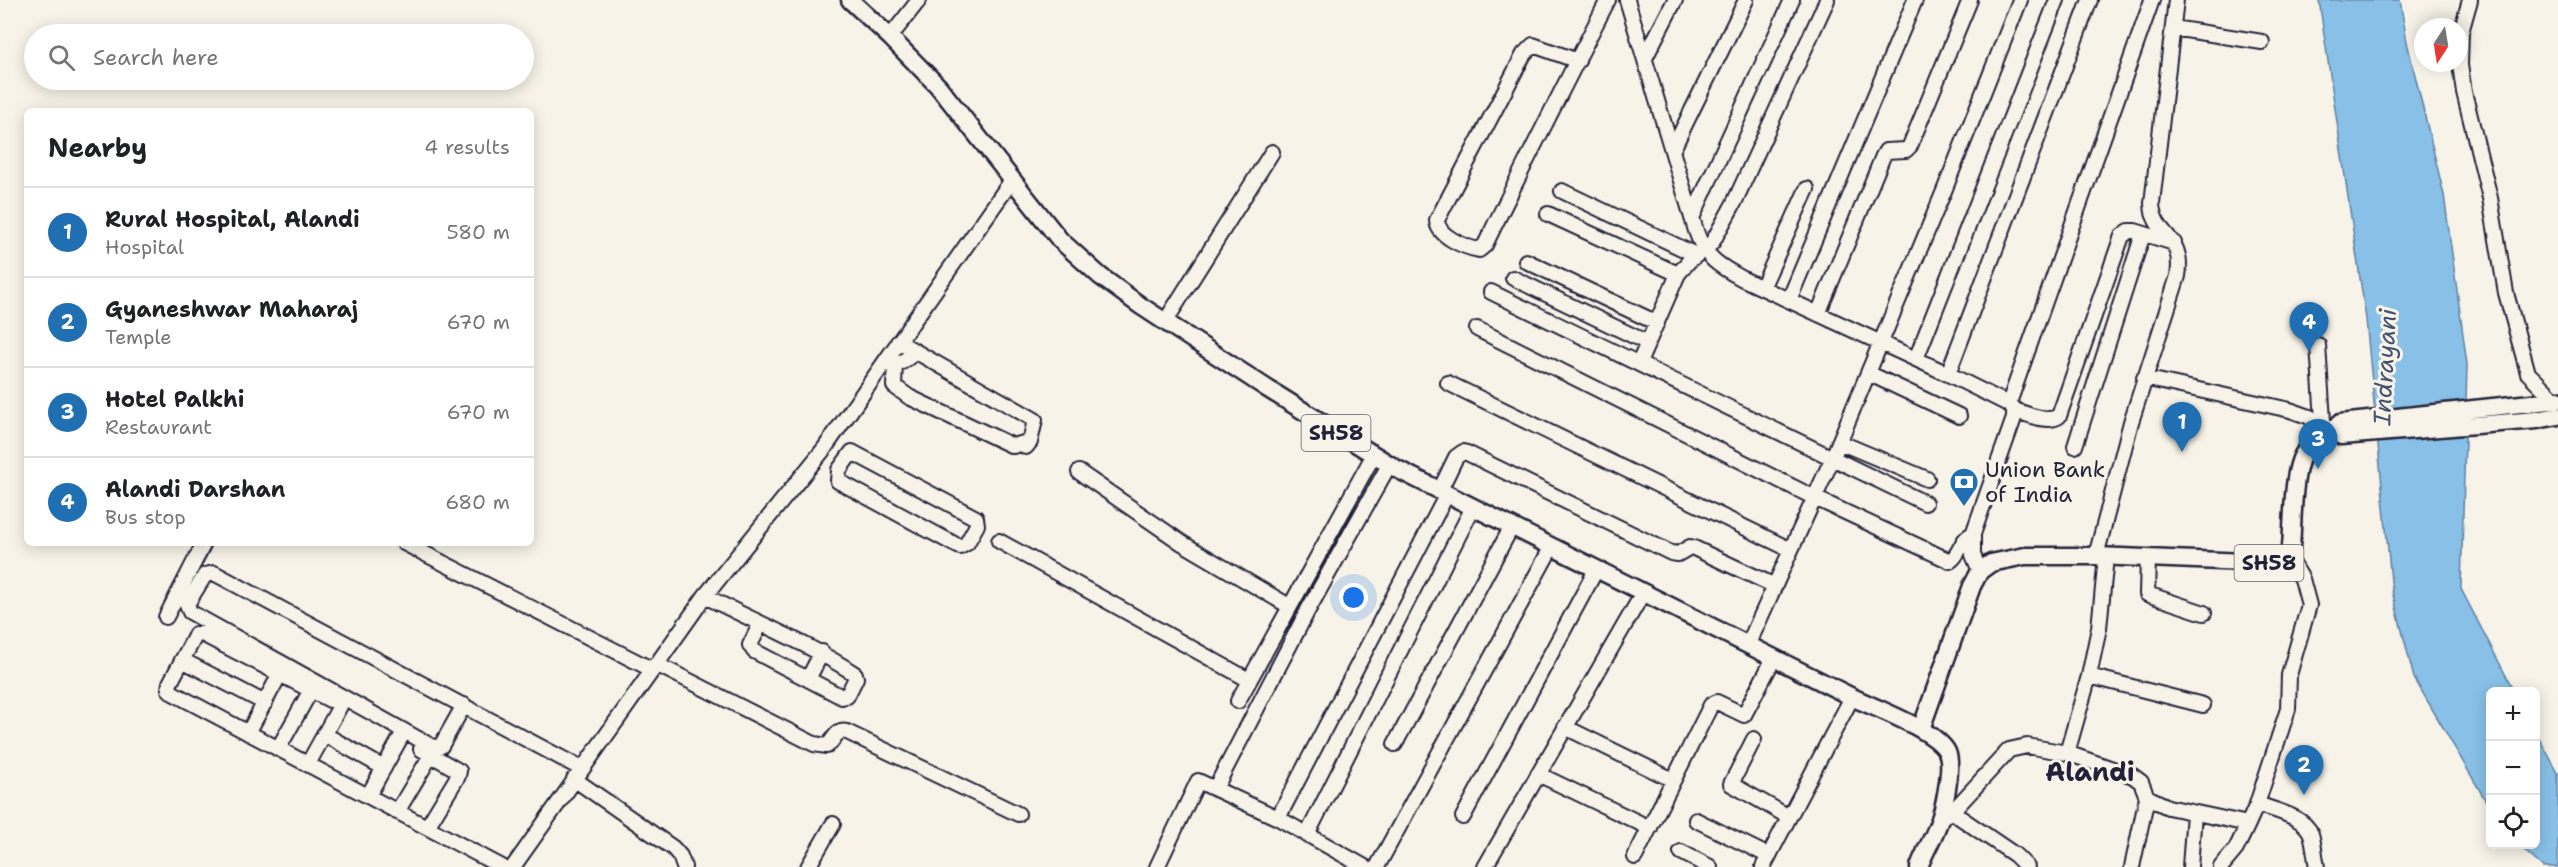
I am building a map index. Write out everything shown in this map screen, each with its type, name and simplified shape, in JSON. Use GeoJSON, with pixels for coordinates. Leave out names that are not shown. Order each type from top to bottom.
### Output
{"type":"FeatureCollection","features":[{"type":"Feature","properties":{"kind":"main road","name":"SH58"},"geometry":{"type":"LineString","coordinates":[[850,0],[938,86],[1060,240],[1100,276],[1165,322],[1373,456],[1442,494],[1852,697],[1922,729]]}},
{"type":"Feature","properties":{"kind":"main road"},"geometry":{"type":"LineString","coordinates":[[2338,431],[2533,402],[2557,406]]}},
{"type":"Feature","properties":{"kind":"main road"},"geometry":{"type":"LineString","coordinates":[[2338,431],[2536,420],[2557,406]]}},
{"type":"Feature","properties":{"kind":"main road","name":"SH58"},"geometry":{"type":"LineString","coordinates":[[1980,571],[1991,563],[2025,556],[2101,556],[2271,563],[2288,556],[2291,548],[2299,466],[2304,453],[2338,431]]}},
{"type":"Feature","properties":{"kind":"main road"},"geometry":{"type":"LineString","coordinates":[[1918,867],[1946,815],[1948,775],[1947,752],[1922,729],[1972,586],[1980,571]]}},
{"type":"Feature","properties":{"kind":"street"},"geometry":{"type":"LineString","coordinates":[[890,37],[919,0]]}},
{"type":"Feature","properties":{"kind":"street"},"geometry":{"type":"LineString","coordinates":[[1578,61],[1533,45],[1524,54],[1437,220],[1437,226],[1441,232],[1470,248],[1479,250],[1485,245],[1578,61],[1608,0]]}},
{"type":"Feature","properties":{"kind":"street"},"geometry":{"type":"LineString","coordinates":[[1627,0],[1673,150],[1700,253]]}},
{"type":"Feature","properties":{"kind":"street"},"geometry":{"type":"LineString","coordinates":[[1646,58],[1675,0]]}},
{"type":"Feature","properties":{"kind":"street"},"geometry":{"type":"LineString","coordinates":[[1673,150],[1746,0]]}},
{"type":"Feature","properties":{"kind":"street"},"geometry":{"type":"LineString","coordinates":[[1692,218],[1792,0]]}},
{"type":"Feature","properties":{"kind":"street"},"geometry":{"type":"LineString","coordinates":[[1639,363],[1678,274],[1719,233],[1827,0]]}},
{"type":"Feature","properties":{"kind":"street"},"geometry":{"type":"LineString","coordinates":[[1789,300],[1915,0]]}},
{"type":"Feature","properties":{"kind":"street"},"geometry":{"type":"LineString","coordinates":[[1818,314],[1883,156],[1886,150],[1906,150],[1910,146],[1970,0]]}},
{"type":"Feature","properties":{"kind":"street"},"geometry":{"type":"LineString","coordinates":[[1748,645],[1833,457],[2020,0]]}},
{"type":"Feature","properties":{"kind":"street"},"geometry":{"type":"LineString","coordinates":[[1916,359],[2057,0]]}},
{"type":"Feature","properties":{"kind":"street"},"geometry":{"type":"LineString","coordinates":[[1947,374],[2090,0]]}},
{"type":"Feature","properties":{"kind":"street"},"geometry":{"type":"LineString","coordinates":[[1980,571],[1973,555],[1974,534],[2012,407],[2152,0]]}},
{"type":"Feature","properties":{"kind":"street"},"geometry":{"type":"LineString","coordinates":[[2067,753],[2100,628],[2101,556],[2144,378],[2178,276],[2179,253],[2156,220],[2152,203],[2176,0]]}},
{"type":"Feature","properties":{"kind":"street"},"geometry":{"type":"LineString","coordinates":[[2470,0],[2461,32],[2460,65],[2466,102],[2490,198],[2506,293],[2528,373],[2557,406]]}},
{"type":"Feature","properties":{"kind":"street"},"geometry":{"type":"LineString","coordinates":[[2173,28],[2262,42]]}},
{"type":"Feature","properties":{"kind":"street"},"geometry":{"type":"LineString","coordinates":[[1165,322],[1272,152]]}},
{"type":"Feature","properties":{"kind":"street"},"geometry":{"type":"LineString","coordinates":[[513,867],[653,666],[705,596],[821,453],[1012,180]]}},
{"type":"Feature","properties":{"kind":"street"},"geometry":{"type":"LineString","coordinates":[[1762,288],[1807,189]]}},
{"type":"Feature","properties":{"kind":"street"},"geometry":{"type":"LineString","coordinates":[[1562,190],[1700,253],[1762,288],[1916,359],[2012,407],[2048,419],[2055,419],[2059,416],[2122,236],[2129,231],[2174,243]]}},
{"type":"Feature","properties":{"kind":"street"},"geometry":{"type":"LineString","coordinates":[[1548,214],[1678,274]]}},
{"type":"Feature","properties":{"kind":"street"},"geometry":{"type":"LineString","coordinates":[[2075,446],[2143,234]]}},
{"type":"Feature","properties":{"kind":"street"},"geometry":{"type":"LineString","coordinates":[[1526,261],[1657,323]]}},
{"type":"Feature","properties":{"kind":"street"},"geometry":{"type":"LineString","coordinates":[[1513,278],[1648,343]]}},
{"type":"Feature","properties":{"kind":"street"},"geometry":{"type":"LineString","coordinates":[[1491,292],[1925,503]]}},
{"type":"Feature","properties":{"kind":"street"},"geometry":{"type":"LineString","coordinates":[[1477,329],[1815,498],[1950,561],[1955,558],[1964,541],[1974,534]]}},
{"type":"Feature","properties":{"kind":"street"},"geometry":{"type":"LineString","coordinates":[[898,342],[916,352],[1036,420],[1030,442],[1026,447],[1024,443],[1013,446],[957,421],[909,397],[894,386],[895,362],[902,362],[916,352]]}},
{"type":"Feature","properties":{"kind":"street"},"geometry":{"type":"LineString","coordinates":[[2318,345],[2323,421],[2338,431]]}},
{"type":"Feature","properties":{"kind":"street"},"geometry":{"type":"LineString","coordinates":[[1868,373],[1959,416]]}},
{"type":"Feature","properties":{"kind":"street"},"geometry":{"type":"LineString","coordinates":[[2144,378],[2290,410],[2338,431]]}},
{"type":"Feature","properties":{"kind":"street"},"geometry":{"type":"LineString","coordinates":[[1448,383],[1791,550]]}},
{"type":"Feature","properties":{"kind":"street"},"geometry":{"type":"LineString","coordinates":[[1839,442],[1927,479]]}},
{"type":"Feature","properties":{"kind":"street"},"geometry":{"type":"LineString","coordinates":[[1278,818],[1442,494],[1456,457],[1463,452],[1671,553],[1678,554],[1690,547],[1695,548],[1774,586]]}},
{"type":"Feature","properties":{"kind":"street"},"geometry":{"type":"LineString","coordinates":[[821,453],[841,466]]}},
{"type":"Feature","properties":{"kind":"street"},"geometry":{"type":"LineString","coordinates":[[856,453],[976,518],[977,525],[967,543],[960,547],[842,484],[837,478],[841,466],[848,454],[856,453]]}},
{"type":"Feature","properties":{"kind":"street"},"geometry":{"type":"LineString","coordinates":[[1238,701],[1373,456]]}},
{"type":"Feature","properties":{"kind":"street"},"geometry":{"type":"LineString","coordinates":[[1216,787],[1308,610],[1389,465]]}},
{"type":"Feature","properties":{"kind":"street"},"geometry":{"type":"LineString","coordinates":[[1079,472],[1182,543],[1289,606]]}},
{"type":"Feature","properties":{"kind":"street"},"geometry":{"type":"LineString","coordinates":[[1307,835],[1472,509]]}},
{"type":"Feature","properties":{"kind":"street"},"geometry":{"type":"LineString","coordinates":[[1395,744],[1511,528]]}},
{"type":"Feature","properties":{"kind":"street"},"geometry":{"type":"LineString","coordinates":[[999,541],[1249,680]]}},
{"type":"Feature","properties":{"kind":"street"},"geometry":{"type":"LineString","coordinates":[[166,616],[202,546]]}},
{"type":"Feature","properties":{"kind":"street"},"geometry":{"type":"LineString","coordinates":[[410,546],[814,744],[827,746],[837,733],[847,732],[1018,814]]}},
{"type":"Feature","properties":{"kind":"street"},"geometry":{"type":"LineString","coordinates":[[1377,867],[1551,548]]}},
{"type":"Feature","properties":{"kind":"street"},"geometry":{"type":"LineString","coordinates":[[2221,867],[2236,849],[2257,804],[2288,709],[2289,675],[2309,605],[2305,587],[2288,556]]}},
{"type":"Feature","properties":{"kind":"street"},"geometry":{"type":"LineString","coordinates":[[2148,558],[2147,594],[2204,613]]}},
{"type":"Feature","properties":{"kind":"street"},"geometry":{"type":"LineString","coordinates":[[1463,817],[1596,570]]}},
{"type":"Feature","properties":{"kind":"street"},"geometry":{"type":"LineString","coordinates":[[464,705],[441,746],[433,747],[190,612],[187,604],[205,575],[214,573],[464,705],[578,774],[674,848],[684,867]]}},
{"type":"Feature","properties":{"kind":"street"},"geometry":{"type":"LineString","coordinates":[[1485,867],[1643,593]]}},
{"type":"Feature","properties":{"kind":"street"},"geometry":{"type":"LineString","coordinates":[[705,596],[760,625],[822,652],[855,674],[856,678],[845,697],[751,648],[752,640],[760,625]]}},
{"type":"Feature","properties":{"kind":"street"},"geometry":{"type":"LineString","coordinates":[[427,827],[458,776],[456,769],[311,690],[202,634],[196,634],[170,683],[169,689],[173,693],[502,867]]}},
{"type":"Feature","properties":{"kind":"street"},"geometry":{"type":"LineString","coordinates":[[808,679],[822,652]]}},
{"type":"Feature","properties":{"kind":"street"},"geometry":{"type":"LineString","coordinates":[[1635,857],[1711,705],[1717,702],[1744,715],[1774,658]]}},
{"type":"Feature","properties":{"kind":"street"},"geometry":{"type":"LineString","coordinates":[[182,660],[265,703]]}},
{"type":"Feature","properties":{"kind":"street"},"geometry":{"type":"LineString","coordinates":[[248,733],[280,674]]}},
{"type":"Feature","properties":{"kind":"street"},"geometry":{"type":"LineString","coordinates":[[2089,676],[2203,705]]}},
{"type":"Feature","properties":{"kind":"street"},"geometry":{"type":"LineString","coordinates":[[278,749],[311,690]]}},
{"type":"Feature","properties":{"kind":"street"},"geometry":{"type":"LineString","coordinates":[[1696,820],[1766,862],[1852,697]]}},
{"type":"Feature","properties":{"kind":"street"},"geometry":{"type":"LineString","coordinates":[[308,764],[340,706]]}},
{"type":"Feature","properties":{"kind":"street"},"geometry":{"type":"LineString","coordinates":[[1565,727],[1674,780]]}},
{"type":"Feature","properties":{"kind":"street"},"geometry":{"type":"LineString","coordinates":[[324,734],[384,768]]}},
{"type":"Feature","properties":{"kind":"street"},"geometry":{"type":"LineString","coordinates":[[368,796],[401,737]]}},
{"type":"Feature","properties":{"kind":"street"},"geometry":{"type":"LineString","coordinates":[[1754,739],[1731,784],[1789,817]]}},
{"type":"Feature","properties":{"kind":"street"},"geometry":{"type":"LineString","coordinates":[[2027,867],[2015,855],[1946,815],[2009,750],[2027,746],[2067,753],[2133,776],[2141,782],[2147,797],[2132,867]]}},
{"type":"Feature","properties":{"kind":"street"},"geometry":{"type":"LineString","coordinates":[[397,812],[431,755]]}},
{"type":"Feature","properties":{"kind":"street"},"geometry":{"type":"LineString","coordinates":[[1538,774],[1650,828]]}},
{"type":"Feature","properties":{"kind":"street"},"geometry":{"type":"LineString","coordinates":[[1157,867],[1196,783],[1202,781],[1278,818],[1365,867]]}},
{"type":"Feature","properties":{"kind":"street"},"geometry":{"type":"LineString","coordinates":[[2147,797],[2168,807],[2248,824]]}},
{"type":"Feature","properties":{"kind":"street"},"geometry":{"type":"LineString","coordinates":[[2257,804],[2305,825],[2311,833],[2317,867]]}},
{"type":"Feature","properties":{"kind":"street"},"geometry":{"type":"LineString","coordinates":[[2190,867],[2194,813]]}},
{"type":"Feature","properties":{"kind":"street"},"geometry":{"type":"LineString","coordinates":[[808,867],[833,824]]}},
{"type":"Feature","properties":{"kind":"street"},"geometry":{"type":"LineString","coordinates":[[1681,852],[1710,867]]}},
{"type":"Feature","properties":{"kind":"water","name":"Indrayani"},"geometry":{"type":"Polygon","coordinates":[[[2319,0],[2400,0],[2407,42],[2444,195],[2467,364],[2461,589],[2512,687],[2486,687],[2486,801],[2414,678],[2392,591],[2366,319],[2319,0]]]}},
{"type":"Feature","properties":{"kind":"water"},"geometry":{"type":"Polygon","coordinates":[[[2540,739],[2558,773],[2558,867],[2543,867],[2523,849],[2540,849],[2540,739]]]}},
{"type":"Feature","properties":{"kind":"place","name":"Alandi Darshan"},"geometry":{"type":"Point","coordinates":[2309,352]}},
{"type":"Feature","properties":{"kind":"place","name":"Rural Hospital, Alandi"},"geometry":{"type":"Point","coordinates":[2182,452]}},
{"type":"Feature","properties":{"kind":"place","name":"Hotel Palkhi"},"geometry":{"type":"Point","coordinates":[2318,469]}},
{"type":"Feature","properties":{"kind":"place","name":"Union Bank of India"},"geometry":{"type":"Point","coordinates":[1964,508]}},
{"type":"Feature","properties":{"kind":"place","name":"Gyaneshwar Maharaj"},"geometry":{"type":"Point","coordinates":[2304,795]}},
{"type":"Feature","properties":{"kind":"district","name":"Alandi"},"geometry":{"type":"Point","coordinates":[2090,772]}}]}
